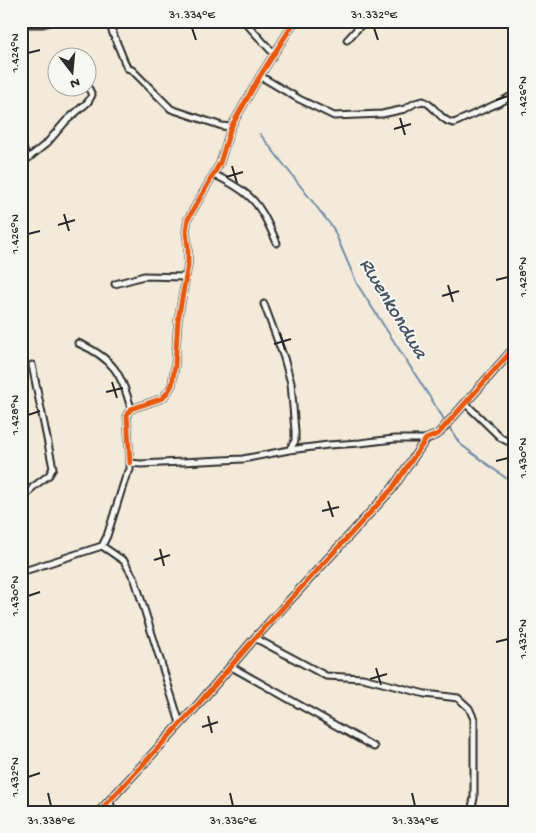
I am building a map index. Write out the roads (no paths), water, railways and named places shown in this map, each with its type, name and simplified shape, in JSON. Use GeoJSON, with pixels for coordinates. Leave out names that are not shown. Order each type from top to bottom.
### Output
{"type":"FeatureCollection","features":[{"type":"Feature","properties":{"kind":"street"},"geometry":{"type":"LineString","coordinates":[[21,24],[43,24],[55,21]]}},
{"type":"Feature","properties":{"kind":"street"},"geometry":{"type":"LineString","coordinates":[[62,21],[100,21]]}},
{"type":"Feature","properties":{"kind":"street"},"geometry":{"type":"LineString","coordinates":[[108,21],[127,68],[132,70],[164,103],[171,109],[222,126],[231,127]]}},
{"type":"Feature","properties":{"kind":"street"},"geometry":{"type":"LineString","coordinates":[[244,21],[274,54]]}},
{"type":"Feature","properties":{"kind":"street"},"geometry":{"type":"LineString","coordinates":[[131,409],[162,398],[172,385],[178,320],[188,256],[186,225],[191,213],[215,175],[231,127],[260,76],[295,21]]}},
{"type":"Feature","properties":{"kind":"street"},"geometry":{"type":"LineString","coordinates":[[347,40],[361,25],[374,21]]}},
{"type":"Feature","properties":{"kind":"street"},"geometry":{"type":"LineString","coordinates":[[260,76],[299,99],[334,116],[382,114],[405,109],[423,101],[431,105],[446,121],[454,123],[515,94]]}},
{"type":"Feature","properties":{"kind":"street"},"geometry":{"type":"LineString","coordinates":[[21,167],[26,160],[48,143],[66,121],[90,98]]}},
{"type":"Feature","properties":{"kind":"street"},"geometry":{"type":"LineString","coordinates":[[21,140],[26,160]]}},
{"type":"Feature","properties":{"kind":"street"},"geometry":{"type":"LineString","coordinates":[[215,175],[235,184],[248,194],[265,216],[277,243]]}},
{"type":"Feature","properties":{"kind":"street"},"geometry":{"type":"LineString","coordinates":[[115,284],[144,276],[185,278]]}},
{"type":"Feature","properties":{"kind":"street"},"geometry":{"type":"LineString","coordinates":[[264,304],[291,383],[296,431],[295,441],[289,450]]}},
{"type":"Feature","properties":{"kind":"street"},"geometry":{"type":"LineString","coordinates":[[21,572],[102,546],[108,536],[126,476],[130,470],[127,417],[131,409],[124,385],[116,371],[101,355],[78,343]]}},
{"type":"Feature","properties":{"kind":"street"},"geometry":{"type":"LineString","coordinates":[[130,462],[141,464],[243,460],[289,450],[394,439],[426,439],[438,434],[515,347]]}},
{"type":"Feature","properties":{"kind":"street"},"geometry":{"type":"LineString","coordinates":[[21,502],[33,487],[49,475],[53,468],[32,364]]}},
{"type":"Feature","properties":{"kind":"street"},"geometry":{"type":"LineString","coordinates":[[464,403],[501,438],[515,446]]}},
{"type":"Feature","properties":{"kind":"street"},"geometry":{"type":"LineString","coordinates":[[99,812],[392,488],[426,439]]}},
{"type":"Feature","properties":{"kind":"street"},"geometry":{"type":"LineString","coordinates":[[102,546],[124,561],[135,580],[180,723]]}},
{"type":"Feature","properties":{"kind":"street"},"geometry":{"type":"LineString","coordinates":[[255,638],[326,676],[363,678],[425,694],[458,698],[469,708],[474,719],[474,798],[471,812]]}},
{"type":"Feature","properties":{"kind":"street"},"geometry":{"type":"LineString","coordinates":[[230,666],[374,747]]}},
{"type":"Feature","properties":{"kind":"street"},"geometry":{"type":"LineString","coordinates":[[109,801],[114,812]]}},
{"type":"Feature","properties":{"kind":"street"},"geometry":{"type":"LineString","coordinates":[[21,804],[26,812]]}},
{"type":"Feature","properties":{"kind":"waterway","name":"Rwenkondwa"},"geometry":{"type":"LineString","coordinates":[[260,134],[333,228],[357,284],[460,444],[507,479],[515,482]]}}]}
